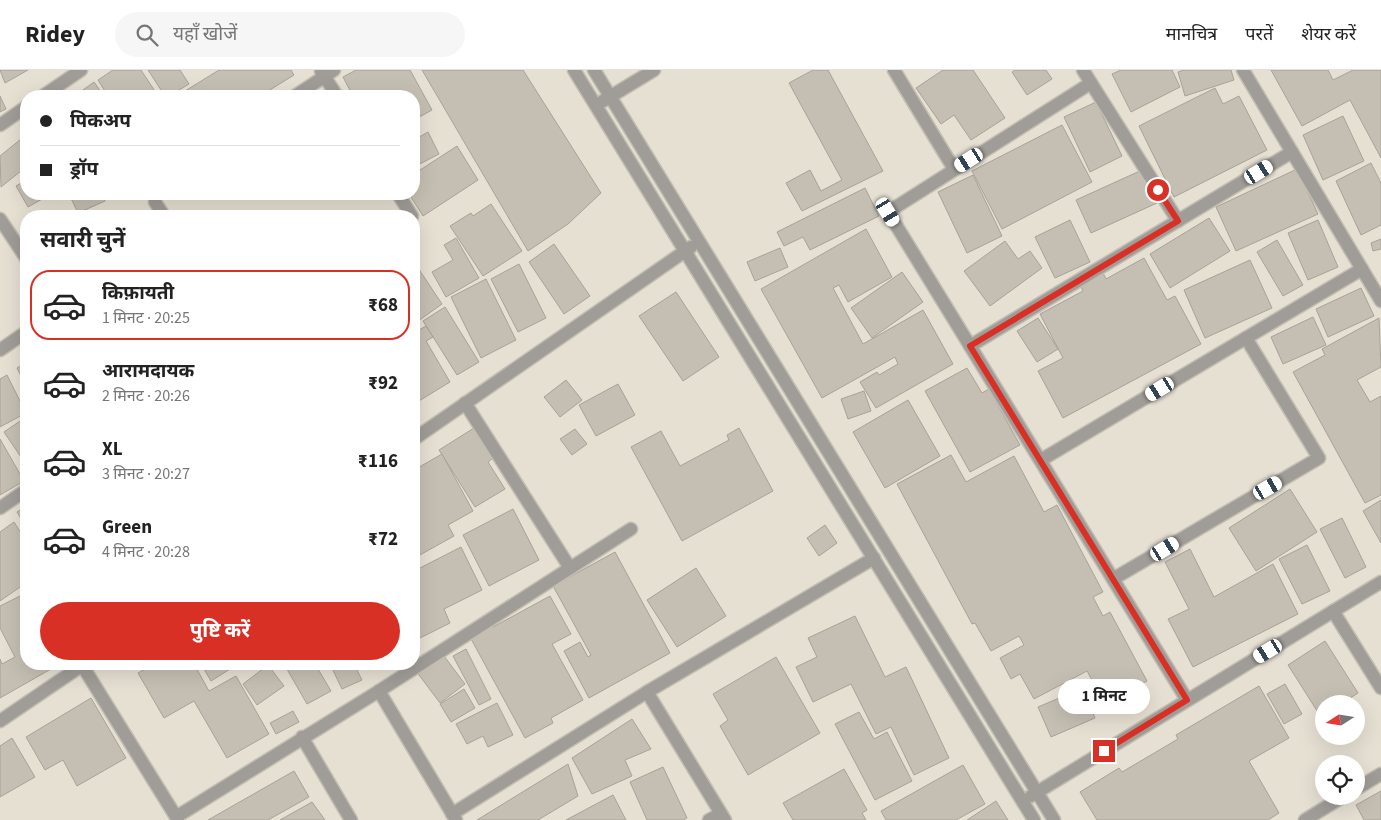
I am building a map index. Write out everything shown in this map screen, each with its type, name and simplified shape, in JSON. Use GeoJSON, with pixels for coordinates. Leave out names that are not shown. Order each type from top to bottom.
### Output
{"type":"FeatureCollection","features":[{"type":"Feature","properties":{"kind":"street"},"geometry":{"type":"LineString","coordinates":[[51,90],[81,70]]}},
{"type":"Feature","properties":{"kind":"street"},"geometry":{"type":"LineString","coordinates":[[574,70],[1034,820]]}},
{"type":"Feature","properties":{"kind":"street"},"geometry":{"type":"LineString","coordinates":[[594,70],[1054,820]]}},
{"type":"Feature","properties":{"kind":"street"},"geometry":{"type":"LineString","coordinates":[[596,106],[654,70]]}},
{"type":"Feature","properties":{"kind":"street"},"geometry":{"type":"LineString","coordinates":[[894,70],[954,169]]}},
{"type":"Feature","properties":{"kind":"street"},"geometry":{"type":"LineString","coordinates":[[1083,70],[1178,221]]}},
{"type":"Feature","properties":{"kind":"street"},"geometry":{"type":"LineString","coordinates":[[1243,70],[1381,301]]}},
{"type":"Feature","properties":{"kind":"street"},"geometry":{"type":"LineString","coordinates":[[303,90],[326,72],[334,90]]}},
{"type":"Feature","properties":{"kind":"street"},"geometry":{"type":"LineString","coordinates":[[1091,83],[888,212],[1187,700]]}},
{"type":"Feature","properties":{"kind":"street"},"geometry":{"type":"LineString","coordinates":[[0,125],[20,111]]}},
{"type":"Feature","properties":{"kind":"street"},"geometry":{"type":"LineString","coordinates":[[970,346],[1292,152]]}},
{"type":"Feature","properties":{"kind":"street"},"geometry":{"type":"LineString","coordinates":[[0,219],[20,249]]}},
{"type":"Feature","properties":{"kind":"street"},"geometry":{"type":"LineString","coordinates":[[420,435],[700,242]]}},
{"type":"Feature","properties":{"kind":"street"},"geometry":{"type":"LineString","coordinates":[[1041,460],[1362,269]]}},
{"type":"Feature","properties":{"kind":"street"},"geometry":{"type":"LineString","coordinates":[[0,350],[20,336]]}},
{"type":"Feature","properties":{"kind":"street"},"geometry":{"type":"LineString","coordinates":[[1113,579],[1319,458],[1246,338]]}},
{"type":"Feature","properties":{"kind":"street"},"geometry":{"type":"LineString","coordinates":[[465,403],[570,568]]}},
{"type":"Feature","properties":{"kind":"street"},"geometry":{"type":"LineString","coordinates":[[0,508],[20,494]]}},
{"type":"Feature","properties":{"kind":"street"},"geometry":{"type":"LineString","coordinates":[[420,665],[631,529]]}},
{"type":"Feature","properties":{"kind":"street"},"geometry":{"type":"LineString","coordinates":[[379,691],[454,817],[647,692],[874,558]]}},
{"type":"Feature","properties":{"kind":"street"},"geometry":{"type":"LineString","coordinates":[[1023,802],[1381,582]]}},
{"type":"Feature","properties":{"kind":"street"},"geometry":{"type":"LineString","coordinates":[[1333,611],[1381,688]]}},
{"type":"Feature","properties":{"kind":"street"},"geometry":{"type":"LineString","coordinates":[[0,721],[74,670]]}},
{"type":"Feature","properties":{"kind":"street"},"geometry":{"type":"LineString","coordinates":[[87,670],[177,818],[302,737],[412,670]]}},
{"type":"Feature","properties":{"kind":"street"},"geometry":{"type":"LineString","coordinates":[[647,692],[723,817],[709,820]]}},
{"type":"Feature","properties":{"kind":"street"},"geometry":{"type":"LineString","coordinates":[[302,737],[351,820]]}},
{"type":"Feature","properties":{"kind":"street"},"geometry":{"type":"LineString","coordinates":[[1365,784],[1381,774]]}},
{"type":"Feature","properties":{"kind":"street"},"geometry":{"type":"LineString","coordinates":[[1305,820],[1329,805]]}},
{"type":"Feature","properties":{"kind":"building"},"geometry":{"type":"Polygon","coordinates":[[[0,70],[28,70],[5,83],[0,70]]]}},
{"type":"Feature","properties":{"kind":"building"},"geometry":{"type":"Polygon","coordinates":[[[113,70],[141,70],[154,90],[104,90],[98,80],[113,70]]]}},
{"type":"Feature","properties":{"kind":"building"},"geometry":{"type":"Polygon","coordinates":[[[148,70],[180,70],[189,84],[179,90],[161,90],[148,70]]]}},
{"type":"Feature","properties":{"kind":"building"},"geometry":{"type":"Polygon","coordinates":[[[219,70],[291,70],[294,75],[270,90],[187,90],[219,70]]]}},
{"type":"Feature","properties":{"kind":"building"},"geometry":{"type":"Polygon","coordinates":[[[356,70],[410,70],[432,110],[420,117],[420,90],[350,90],[343,77],[356,70]]]}},
{"type":"Feature","properties":{"kind":"building"},"geometry":{"type":"Polygon","coordinates":[[[422,70],[523,70],[601,193],[568,224],[528,251],[422,70]]]}},
{"type":"Feature","properties":{"kind":"building"},"geometry":{"type":"Polygon","coordinates":[[[813,70],[828,70],[883,171],[802,211],[786,183],[810,170],[821,191],[842,180],[789,83],[813,70]]]}},
{"type":"Feature","properties":{"kind":"building"},"geometry":{"type":"Polygon","coordinates":[[[943,70],[973,70],[1005,118],[971,140],[954,115],[941,124],[916,88],[943,70]]]}},
{"type":"Feature","properties":{"kind":"building"},"geometry":{"type":"Polygon","coordinates":[[[1015,70],[1046,70],[1052,79],[1027,95],[1012,72],[1015,70]]]}},
{"type":"Feature","properties":{"kind":"building"},"geometry":{"type":"Polygon","coordinates":[[[1121,70],[1172,70],[1180,87],[1131,112],[1112,74],[1121,70]]]}},
{"type":"Feature","properties":{"kind":"building"},"geometry":{"type":"Polygon","coordinates":[[[1184,70],[1231,70],[1234,80],[1185,96],[1178,72],[1184,70]]]}},
{"type":"Feature","properties":{"kind":"building"},"geometry":{"type":"Polygon","coordinates":[[[1271,70],[1328,70],[1333,80],[1353,70],[1381,70],[1381,158],[1350,100],[1302,126],[1271,70]]]}},
{"type":"Feature","properties":{"kind":"building"},"geometry":{"type":"Polygon","coordinates":[[[94,82],[100,90],[83,90],[94,82]]]}},
{"type":"Feature","properties":{"kind":"building"},"geometry":{"type":"Polygon","coordinates":[[[1215,88],[1223,104],[1239,96],[1267,150],[1174,197],[1139,126],[1215,88]]]}},
{"type":"Feature","properties":{"kind":"building"},"geometry":{"type":"Polygon","coordinates":[[[0,96],[6,109],[0,112],[0,96]]]}},
{"type":"Feature","properties":{"kind":"building"},"geometry":{"type":"Polygon","coordinates":[[[1096,102],[1122,156],[1090,172],[1064,117],[1096,102]]]}},
{"type":"Feature","properties":{"kind":"building"},"geometry":{"type":"Polygon","coordinates":[[[1343,116],[1364,161],[1323,180],[1303,135],[1343,116]]]}},
{"type":"Feature","properties":{"kind":"building"},"geometry":{"type":"Polygon","coordinates":[[[1062,125],[1092,182],[1002,229],[972,171],[1062,125]]]}},
{"type":"Feature","properties":{"kind":"building"},"geometry":{"type":"Polygon","coordinates":[[[428,132],[439,154],[420,164],[420,137],[428,132]]]}},
{"type":"Feature","properties":{"kind":"building"},"geometry":{"type":"Polygon","coordinates":[[[20,140],[20,172],[1,187],[0,156],[20,140]]]}},
{"type":"Feature","properties":{"kind":"building"},"geometry":{"type":"Polygon","coordinates":[[[457,146],[478,180],[423,216],[413,200],[420,200],[420,170],[457,146]]]}},
{"type":"Feature","properties":{"kind":"building"},"geometry":{"type":"Polygon","coordinates":[[[1371,163],[1381,183],[1381,225],[1361,235],[1336,181],[1371,163]]]}},
{"type":"Feature","properties":{"kind":"building"},"geometry":{"type":"Polygon","coordinates":[[[1297,169],[1318,214],[1236,251],[1216,207],[1297,169]]]}},
{"type":"Feature","properties":{"kind":"building"},"geometry":{"type":"Polygon","coordinates":[[[1142,170],[1157,203],[1091,233],[1076,200],[1142,170]]]}},
{"type":"Feature","properties":{"kind":"building"},"geometry":{"type":"Polygon","coordinates":[[[973,175],[1002,236],[967,253],[938,192],[973,175]]]}},
{"type":"Feature","properties":{"kind":"building"},"geometry":{"type":"Polygon","coordinates":[[[20,184],[20,193],[16,186],[20,184]]]}},
{"type":"Feature","properties":{"kind":"building"},"geometry":{"type":"Polygon","coordinates":[[[865,188],[879,216],[810,250],[803,237],[784,246],[777,232],[865,188]]]}},
{"type":"Feature","properties":{"kind":"building"},"geometry":{"type":"Polygon","coordinates":[[[24,200],[40,200],[28,207],[24,200]]]}},
{"type":"Feature","properties":{"kind":"building"},"geometry":{"type":"Polygon","coordinates":[[[72,200],[105,201],[85,210],[77,210],[72,200]]]}},
{"type":"Feature","properties":{"kind":"building"},"geometry":{"type":"Polygon","coordinates":[[[491,204],[522,251],[483,276],[450,226],[471,213],[473,216],[491,204]]]}},
{"type":"Feature","properties":{"kind":"building"},"geometry":{"type":"Polygon","coordinates":[[[1209,218],[1230,251],[1170,288],[1150,254],[1209,218]]]}},
{"type":"Feature","properties":{"kind":"building"},"geometry":{"type":"Polygon","coordinates":[[[1070,220],[1090,262],[1055,278],[1035,237],[1070,220]]]}},
{"type":"Feature","properties":{"kind":"building"},"geometry":{"type":"Polygon","coordinates":[[[1318,220],[1338,267],[1308,280],[1288,233],[1318,220]]]}},
{"type":"Feature","properties":{"kind":"building"},"geometry":{"type":"Polygon","coordinates":[[[866,229],[892,277],[848,302],[839,285],[833,288],[863,344],[923,310],[953,364],[876,408],[860,382],[877,372],[879,375],[898,364],[895,357],[822,398],[761,289],[866,229]]]}},
{"type":"Feature","properties":{"kind":"building"},"geometry":{"type":"Polygon","coordinates":[[[456,238],[479,278],[446,297],[432,272],[453,260],[444,245],[456,238]]]}},
{"type":"Feature","properties":{"kind":"building"},"geometry":{"type":"Polygon","coordinates":[[[1381,239],[1381,249],[1373,251],[1371,243],[1381,239]]]}},
{"type":"Feature","properties":{"kind":"building"},"geometry":{"type":"Polygon","coordinates":[[[1277,240],[1303,285],[1283,296],[1257,252],[1277,240]]]}},
{"type":"Feature","properties":{"kind":"building"},"geometry":{"type":"Polygon","coordinates":[[[1005,241],[1018,259],[1030,251],[1042,268],[990,306],[964,271],[1005,241]]]}},
{"type":"Feature","properties":{"kind":"building"},"geometry":{"type":"Polygon","coordinates":[[[554,244],[590,296],[564,314],[529,262],[554,244]]]}},
{"type":"Feature","properties":{"kind":"building"},"geometry":{"type":"Polygon","coordinates":[[[780,248],[788,267],[755,281],[747,262],[780,248]]]}},
{"type":"Feature","properties":{"kind":"building"},"geometry":{"type":"Polygon","coordinates":[[[1144,258],[1167,300],[1175,296],[1201,344],[1063,418],[1038,371],[1063,358],[1040,314],[1083,291],[1080,285],[1103,273],[1106,279],[1144,258]]]}},
{"type":"Feature","properties":{"kind":"building"},"geometry":{"type":"Polygon","coordinates":[[[1250,260],[1272,308],[1205,338],[1184,290],[1250,260]]]}},
{"type":"Feature","properties":{"kind":"building"},"geometry":{"type":"Polygon","coordinates":[[[519,264],[546,318],[518,332],[491,279],[519,264]]]}},
{"type":"Feature","properties":{"kind":"building"},"geometry":{"type":"Polygon","coordinates":[[[420,271],[442,304],[420,320],[420,271]]]}},
{"type":"Feature","properties":{"kind":"building"},"geometry":{"type":"Polygon","coordinates":[[[902,272],[923,302],[872,338],[851,308],[902,272]]]}},
{"type":"Feature","properties":{"kind":"building"},"geometry":{"type":"Polygon","coordinates":[[[486,279],[516,340],[481,358],[451,297],[486,279]]]}},
{"type":"Feature","properties":{"kind":"building"},"geometry":{"type":"Polygon","coordinates":[[[1361,288],[1374,316],[1328,337],[1316,309],[1361,288]]]}},
{"type":"Feature","properties":{"kind":"building"},"geometry":{"type":"Polygon","coordinates":[[[676,292],[719,357],[683,381],[639,316],[676,292]]]}},
{"type":"Feature","properties":{"kind":"building"},"geometry":{"type":"Polygon","coordinates":[[[445,307],[479,362],[457,375],[423,321],[445,307]]]}},
{"type":"Feature","properties":{"kind":"building"},"geometry":{"type":"Polygon","coordinates":[[[1313,317],[1326,345],[1283,364],[1271,337],[1313,317]]]}},
{"type":"Feature","properties":{"kind":"building"},"geometry":{"type":"Polygon","coordinates":[[[1038,318],[1058,349],[1037,362],[1017,331],[1038,318]]]}},
{"type":"Feature","properties":{"kind":"building"},"geometry":{"type":"Polygon","coordinates":[[[1379,318],[1381,367],[1357,380],[1370,402],[1381,396],[1381,495],[1365,503],[1293,372],[1325,355],[1322,349],[1379,318]]]}},
{"type":"Feature","properties":{"kind":"building"},"geometry":{"type":"Polygon","coordinates":[[[426,326],[433,337],[426,341],[450,382],[420,400],[420,330],[426,326]]]}},
{"type":"Feature","properties":{"kind":"building"},"geometry":{"type":"Polygon","coordinates":[[[967,368],[982,393],[989,389],[1020,445],[970,472],[925,391],[967,368]]]}},
{"type":"Feature","properties":{"kind":"building"},"geometry":{"type":"Polygon","coordinates":[[[7,375],[20,401],[20,416],[0,427],[0,379],[7,375]]]}},
{"type":"Feature","properties":{"kind":"building"},"geometry":{"type":"Polygon","coordinates":[[[566,380],[582,400],[560,417],[544,397],[566,380]]]}},
{"type":"Feature","properties":{"kind":"building"},"geometry":{"type":"Polygon","coordinates":[[[618,384],[635,415],[596,436],[579,405],[618,384]]]}},
{"type":"Feature","properties":{"kind":"building"},"geometry":{"type":"Polygon","coordinates":[[[864,391],[871,411],[848,419],[841,399],[864,391]]]}},
{"type":"Feature","properties":{"kind":"building"},"geometry":{"type":"Polygon","coordinates":[[[908,400],[940,456],[885,488],[853,432],[908,400]]]}},
{"type":"Feature","properties":{"kind":"building"},"geometry":{"type":"Polygon","coordinates":[[[20,421],[20,456],[4,432],[20,421]]]}},
{"type":"Feature","properties":{"kind":"building"},"geometry":{"type":"Polygon","coordinates":[[[474,428],[493,458],[488,462],[505,489],[475,507],[439,450],[474,428]]]}},
{"type":"Feature","properties":{"kind":"building"},"geometry":{"type":"Polygon","coordinates":[[[739,428],[773,491],[682,541],[631,447],[661,431],[680,466],[729,440],[727,435],[739,428]]]}},
{"type":"Feature","properties":{"kind":"building"},"geometry":{"type":"Polygon","coordinates":[[[575,429],[587,444],[572,455],[560,439],[575,429]]]}},
{"type":"Feature","properties":{"kind":"building"},"geometry":{"type":"Polygon","coordinates":[[[0,439],[20,474],[20,483],[0,495],[0,439]]]}},
{"type":"Feature","properties":{"kind":"building"},"geometry":{"type":"Polygon","coordinates":[[[442,454],[473,511],[448,525],[454,536],[420,555],[420,467],[442,454]]]}},
{"type":"Feature","properties":{"kind":"building"},"geometry":{"type":"Polygon","coordinates":[[[951,455],[966,482],[1014,456],[1044,512],[1057,505],[1103,592],[1093,597],[1103,616],[1110,612],[1147,681],[1105,704],[1087,671],[1034,699],[1020,674],[1011,679],[1000,658],[1024,645],[1019,636],[991,651],[975,623],[972,624],[897,484],[951,455]]]}},
{"type":"Feature","properties":{"kind":"building"},"geometry":{"type":"Polygon","coordinates":[[[1290,489],[1317,532],[1256,571],[1229,528],[1290,489]]]}},
{"type":"Feature","properties":{"kind":"building"},"geometry":{"type":"Polygon","coordinates":[[[1381,500],[1381,543],[1363,511],[1381,500]]]}},
{"type":"Feature","properties":{"kind":"building"},"geometry":{"type":"Polygon","coordinates":[[[513,509],[539,560],[489,586],[463,535],[513,509]]]}},
{"type":"Feature","properties":{"kind":"building"},"geometry":{"type":"Polygon","coordinates":[[[1342,518],[1366,567],[1345,578],[1320,529],[1342,518]]]}},
{"type":"Feature","properties":{"kind":"building"},"geometry":{"type":"Polygon","coordinates":[[[14,522],[20,532],[20,587],[0,601],[0,532],[14,522]]]}},
{"type":"Feature","properties":{"kind":"building"},"geometry":{"type":"Polygon","coordinates":[[[825,525],[837,543],[819,556],[807,538],[825,525]]]}},
{"type":"Feature","properties":{"kind":"building"},"geometry":{"type":"Polygon","coordinates":[[[1307,545],[1330,591],[1302,604],[1279,559],[1307,545]]]}},
{"type":"Feature","properties":{"kind":"building"},"geometry":{"type":"Polygon","coordinates":[[[461,547],[482,590],[444,609],[450,623],[420,638],[420,568],[461,547]]]}},
{"type":"Feature","properties":{"kind":"building"},"geometry":{"type":"Polygon","coordinates":[[[1190,549],[1214,597],[1273,564],[1298,614],[1193,667],[1168,619],[1189,609],[1165,562],[1190,549]]]}},
{"type":"Feature","properties":{"kind":"building"},"geometry":{"type":"Polygon","coordinates":[[[615,552],[670,653],[589,698],[564,651],[580,642],[588,657],[591,655],[553,586],[615,552]]]}},
{"type":"Feature","properties":{"kind":"building"},"geometry":{"type":"Polygon","coordinates":[[[696,568],[726,616],[677,647],[647,600],[696,568]]]}},
{"type":"Feature","properties":{"kind":"building"},"geometry":{"type":"Polygon","coordinates":[[[20,596],[20,670],[49,670],[0,698],[0,659],[2,664],[15,657],[0,628],[0,606],[20,596]]]}},
{"type":"Feature","properties":{"kind":"building"},"geometry":{"type":"Polygon","coordinates":[[[550,596],[571,634],[552,644],[583,700],[551,718],[553,723],[525,738],[470,637],[492,624],[493,627],[550,596]]]}},
{"type":"Feature","properties":{"kind":"building"},"geometry":{"type":"Polygon","coordinates":[[[855,616],[885,677],[906,667],[949,758],[914,775],[891,727],[876,734],[851,684],[813,702],[796,667],[817,657],[808,638],[855,616]]]}},
{"type":"Feature","properties":{"kind":"building"},"geometry":{"type":"Polygon","coordinates":[[[1325,641],[1358,693],[1355,695],[1315,695],[1315,708],[1288,665],[1325,641]]]}},
{"type":"Feature","properties":{"kind":"building"},"geometry":{"type":"Polygon","coordinates":[[[466,649],[491,699],[479,705],[453,656],[466,649]]]}},
{"type":"Feature","properties":{"kind":"building"},"geometry":{"type":"Polygon","coordinates":[[[441,652],[465,684],[440,703],[416,671],[420,670],[420,668],[441,652]]]}},
{"type":"Feature","properties":{"kind":"building"},"geometry":{"type":"Polygon","coordinates":[[[776,657],[820,733],[748,775],[720,726],[728,720],[713,694],[776,657]]]}},
{"type":"Feature","properties":{"kind":"building"},"geometry":{"type":"Polygon","coordinates":[[[143,670],[197,670],[209,691],[236,676],[269,734],[227,758],[194,701],[164,718],[138,673],[143,670]]]}},
{"type":"Feature","properties":{"kind":"building"},"geometry":{"type":"Polygon","coordinates":[[[205,670],[228,670],[211,681],[205,670]]]}},
{"type":"Feature","properties":{"kind":"building"},"geometry":{"type":"Polygon","coordinates":[[[261,670],[272,670],[284,686],[257,705],[243,684],[261,670]]]}},
{"type":"Feature","properties":{"kind":"building"},"geometry":{"type":"Polygon","coordinates":[[[287,670],[319,670],[331,691],[307,704],[287,670]]]}},
{"type":"Feature","properties":{"kind":"building"},"geometry":{"type":"Polygon","coordinates":[[[333,670],[357,670],[362,680],[342,689],[333,670]]]}},
{"type":"Feature","properties":{"kind":"building"},"geometry":{"type":"Polygon","coordinates":[[[1285,684],[1302,714],[1284,724],[1267,694],[1285,684]]]}},
{"type":"Feature","properties":{"kind":"building"},"geometry":{"type":"Polygon","coordinates":[[[1259,686],[1289,738],[1249,761],[1279,813],[1268,820],[1097,820],[1080,792],[1119,768],[1122,772],[1178,739],[1176,735],[1259,686]]]}},
{"type":"Feature","properties":{"kind":"building"},"geometry":{"type":"Polygon","coordinates":[[[1083,688],[1095,718],[1051,737],[1038,707],[1083,688]]]}},
{"type":"Feature","properties":{"kind":"building"},"geometry":{"type":"Polygon","coordinates":[[[464,689],[475,708],[451,722],[440,704],[464,689]]]}},
{"type":"Feature","properties":{"kind":"building"},"geometry":{"type":"Polygon","coordinates":[[[91,698],[126,758],[77,786],[63,760],[45,770],[26,737],[91,698]]]}},
{"type":"Feature","properties":{"kind":"building"},"geometry":{"type":"Polygon","coordinates":[[[497,703],[513,735],[488,747],[483,736],[467,744],[456,724],[497,703]]]}},
{"type":"Feature","properties":{"kind":"building"},"geometry":{"type":"Polygon","coordinates":[[[293,711],[299,722],[276,734],[270,723],[293,711]]]}},
{"type":"Feature","properties":{"kind":"building"},"geometry":{"type":"Polygon","coordinates":[[[859,712],[874,739],[887,732],[912,781],[875,800],[835,724],[859,712]]]}},
{"type":"Feature","properties":{"kind":"building"},"geometry":{"type":"Polygon","coordinates":[[[632,719],[651,749],[625,760],[632,776],[592,794],[572,758],[632,719]]]}},
{"type":"Feature","properties":{"kind":"building"},"geometry":{"type":"Polygon","coordinates":[[[12,738],[35,777],[0,797],[0,746],[12,738]]]}},
{"type":"Feature","properties":{"kind":"building"},"geometry":{"type":"Polygon","coordinates":[[[568,764],[578,796],[538,820],[477,820],[568,764]]]}},
{"type":"Feature","properties":{"kind":"building"},"geometry":{"type":"Polygon","coordinates":[[[963,765],[985,804],[956,820],[886,820],[881,811],[963,765]]]}},
{"type":"Feature","properties":{"kind":"building"},"geometry":{"type":"Polygon","coordinates":[[[663,767],[687,818],[683,820],[647,820],[630,782],[663,767]]]}},
{"type":"Feature","properties":{"kind":"building"},"geometry":{"type":"Polygon","coordinates":[[[844,769],[867,810],[862,813],[866,820],[793,820],[783,803],[844,769]]]}},
{"type":"Feature","properties":{"kind":"building"},"geometry":{"type":"Polygon","coordinates":[[[294,771],[309,797],[268,820],[208,820],[294,771]]]}},
{"type":"Feature","properties":{"kind":"building"},"geometry":{"type":"Polygon","coordinates":[[[1381,791],[1381,820],[1364,820],[1356,805],[1365,805],[1365,800],[1381,791]]]}},
{"type":"Feature","properties":{"kind":"building"},"geometry":{"type":"Polygon","coordinates":[[[613,795],[626,820],[566,820],[613,795]]]}},
{"type":"Feature","properties":{"kind":"building"},"geometry":{"type":"Polygon","coordinates":[[[996,801],[1008,820],[967,820],[996,801]]]}},
{"type":"Feature","properties":{"kind":"building"},"geometry":{"type":"Polygon","coordinates":[[[312,802],[325,820],[280,820],[312,802]]]}},
{"type":"Feature","properties":{"kind":"route"},"geometry":{"type":"LineString","coordinates":[[1104,751],[1187,700],[970,346],[1178,221],[1158,190]]}}]}
